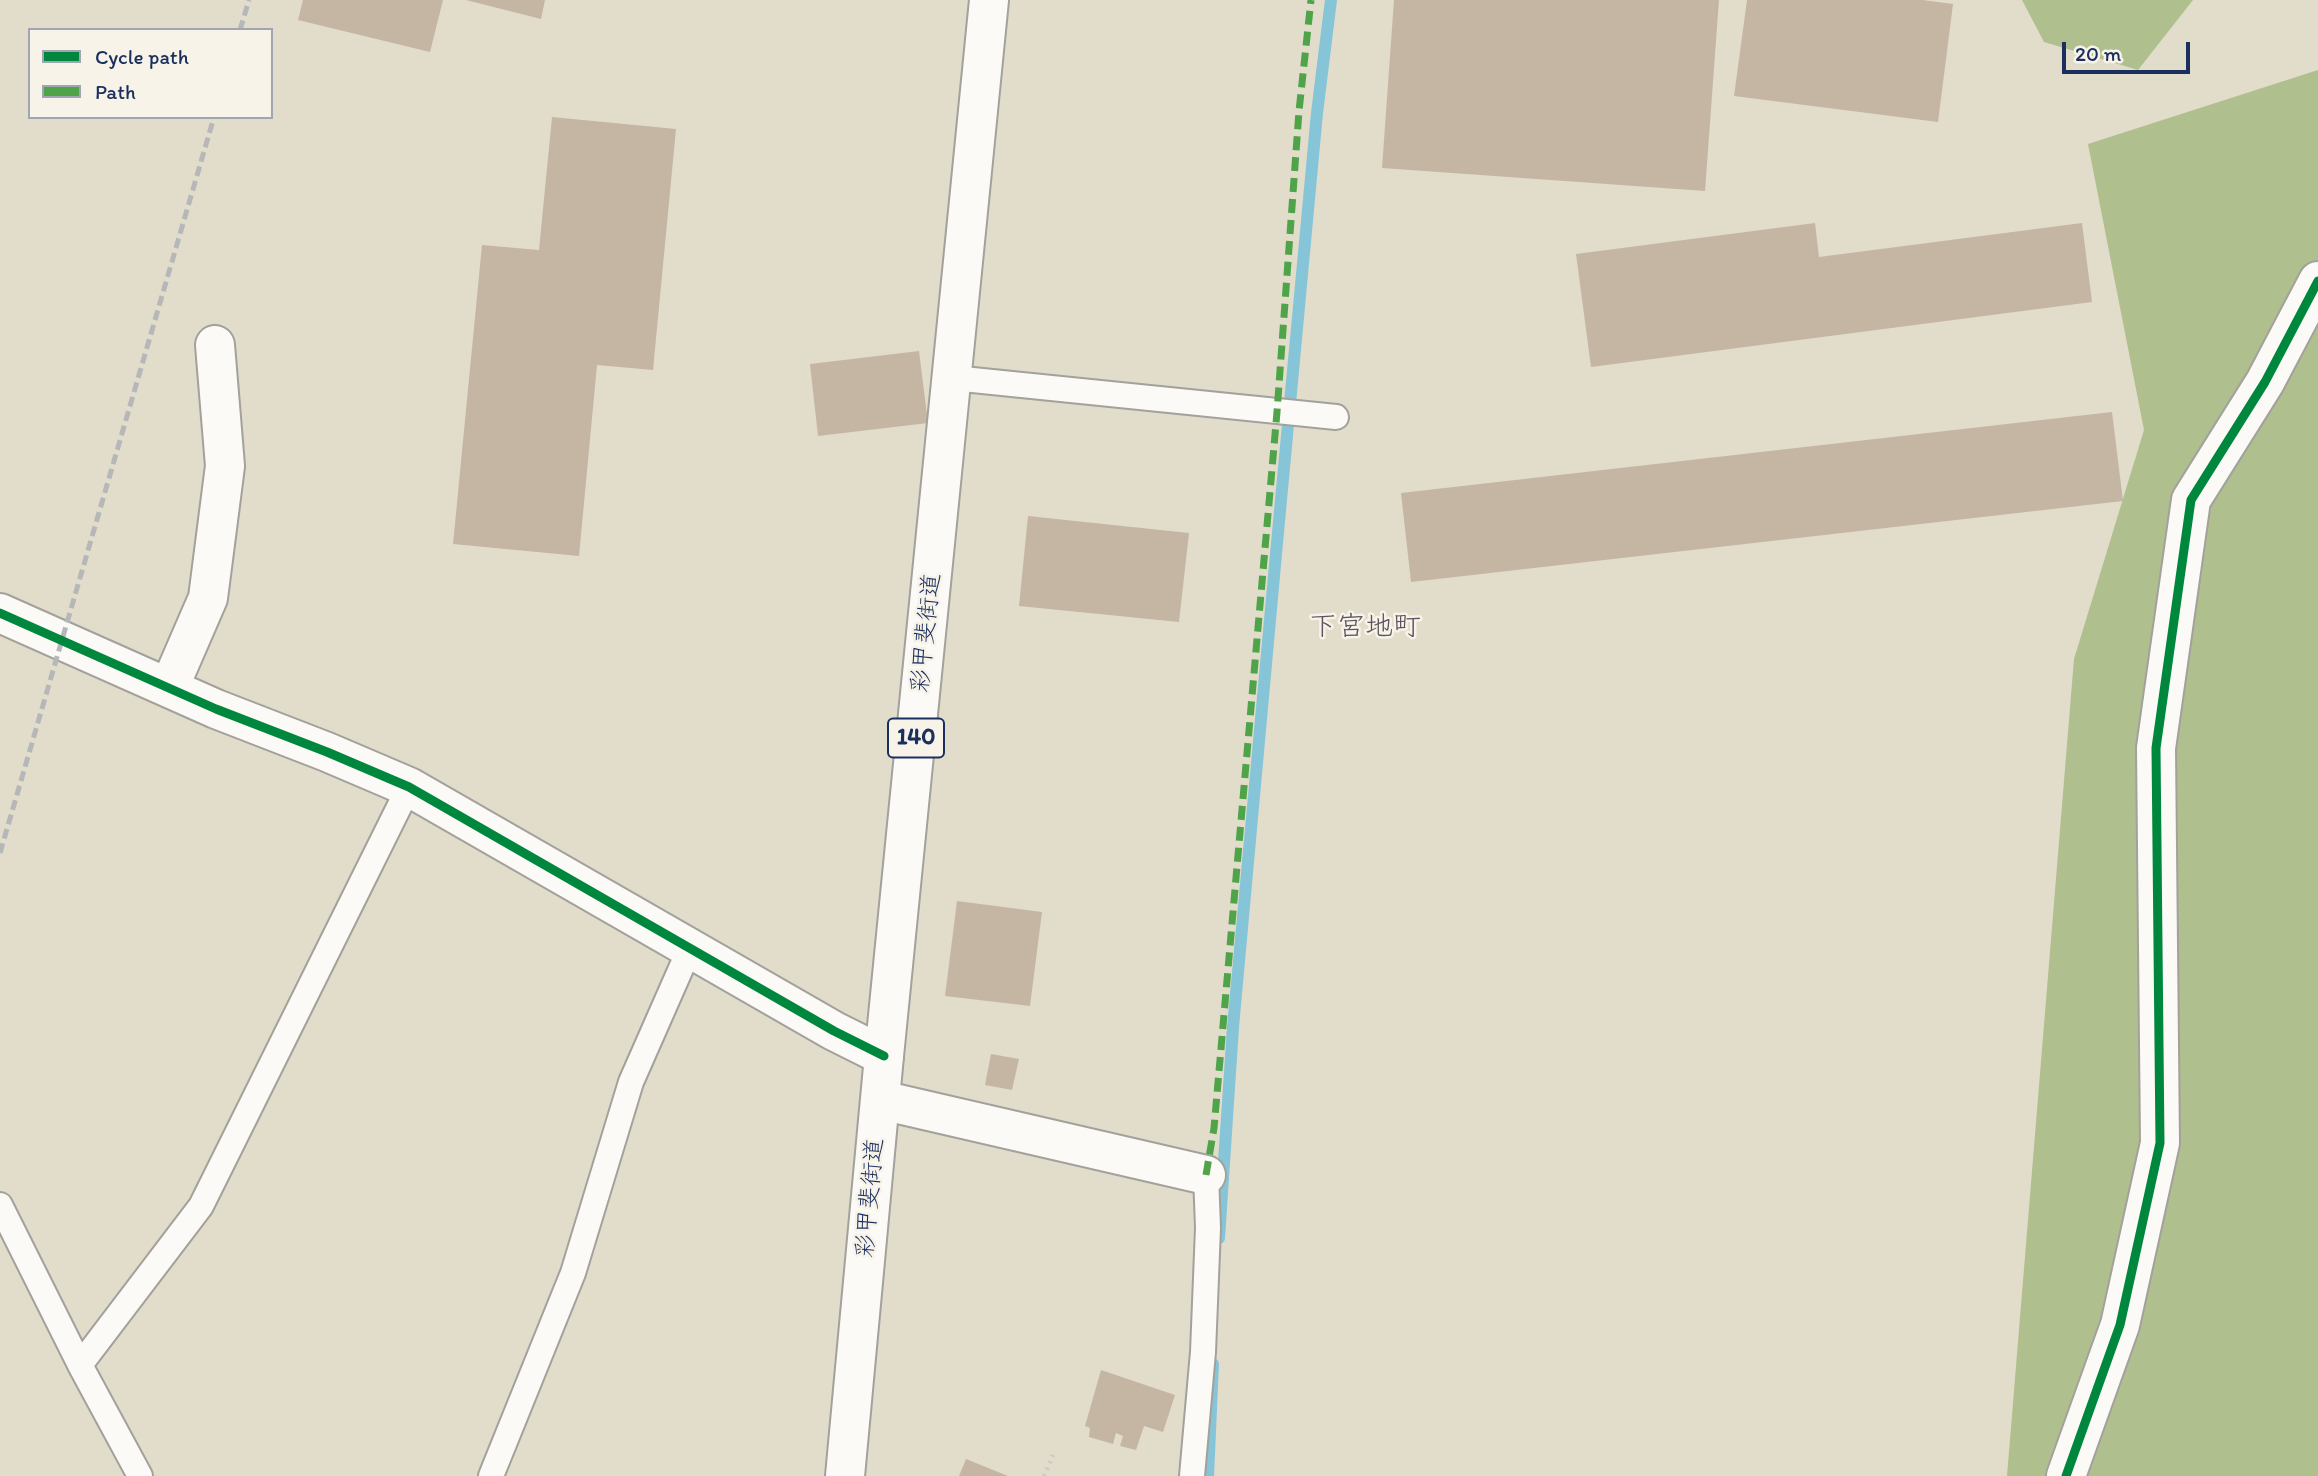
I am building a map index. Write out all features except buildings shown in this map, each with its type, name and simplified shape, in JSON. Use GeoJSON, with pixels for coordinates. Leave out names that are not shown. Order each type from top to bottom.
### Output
{"type":"FeatureCollection","features":[{"type":"Feature","properties":{"kind":"main road","name":"彩甲斐街道"},"geometry":{"type":"LineString","coordinates":[[845,1476],[989,0]]}},
{"type":"Feature","properties":{"kind":"main road"},"geometry":{"type":"LineString","coordinates":[[2066,1476],[2120,1325],[2160,1143],[2156,748],[2192,500],[2265,382],[2318,281]]}},
{"type":"Feature","properties":{"kind":"main road"},"geometry":{"type":"LineString","coordinates":[[169,688],[208,598],[225,466],[215,345]]}},
{"type":"Feature","properties":{"kind":"main road"},"geometry":{"type":"LineString","coordinates":[[0,613],[216,709],[409,787],[834,1031],[884,1056]]}},
{"type":"Feature","properties":{"kind":"main road"},"geometry":{"type":"LineString","coordinates":[[881,1100],[1206,1175]]}},
{"type":"Feature","properties":{"kind":"lane"},"geometry":{"type":"LineString","coordinates":[[953,378],[1336,418]]}},
{"type":"Feature","properties":{"kind":"lane"},"geometry":{"type":"LineString","coordinates":[[80,1366],[201,1206],[409,787]]}},
{"type":"Feature","properties":{"kind":"lane"},"geometry":{"type":"LineString","coordinates":[[491,1476],[573,1273],[631,1082],[690,948]]}},
{"type":"Feature","properties":{"kind":"lane"},"geometry":{"type":"LineString","coordinates":[[1192,1476],[1204,1338],[1208,1228],[1206,1175]]}},
{"type":"Feature","properties":{"kind":"lane"},"geometry":{"type":"LineString","coordinates":[[0,1205],[80,1366],[140,1476]]}},
{"type":"Feature","properties":{"kind":"path"},"geometry":{"type":"LineString","coordinates":[[1044,1476],[1052,1455]]}},
{"type":"Feature","properties":{"kind":"green space"},"geometry":{"type":"Polygon","coordinates":[[[2022,0],[2193,0],[2138,70],[2044,42],[2022,0]]]}},
{"type":"Feature","properties":{"kind":"green space"},"geometry":{"type":"Polygon","coordinates":[[[2318,70],[2318,1476],[2007,1476],[2074,659],[2144,430],[2088,144],[2318,70]]]}},
{"type":"Feature","properties":{"kind":"waterway"},"geometry":{"type":"LineString","coordinates":[[1219,1238],[1233,1027],[1317,113],[1331,0]]}},
{"type":"Feature","properties":{"kind":"waterway"},"geometry":{"type":"LineString","coordinates":[[1208,1476],[1213,1364]]}},
{"type":"Feature","properties":{"kind":"railway"},"geometry":{"type":"LineString","coordinates":[[241,28],[249,0]]}},
{"type":"Feature","properties":{"kind":"railway"},"geometry":{"type":"LineString","coordinates":[[0,853],[213,119]]}},
{"type":"Feature","properties":{"kind":"marked path"},"geometry":{"type":"LineString","coordinates":[[1206,1175],[1214,1128],[1277,412],[1299,111],[1311,0]]}},
{"type":"Feature","properties":{"kind":"cycle path"},"geometry":{"type":"LineString","coordinates":[[2066,1476],[2120,1325],[2160,1143],[2156,748],[2191,500],[2265,382],[2318,281]]}},
{"type":"Feature","properties":{"kind":"cycle path"},"geometry":{"type":"LineString","coordinates":[[0,613],[216,709],[409,787],[834,1031],[884,1056]]}},
{"type":"Feature","properties":{"kind":"district","name":"下宮地町"},"geometry":{"type":"Point","coordinates":[1365,628]}}]}
